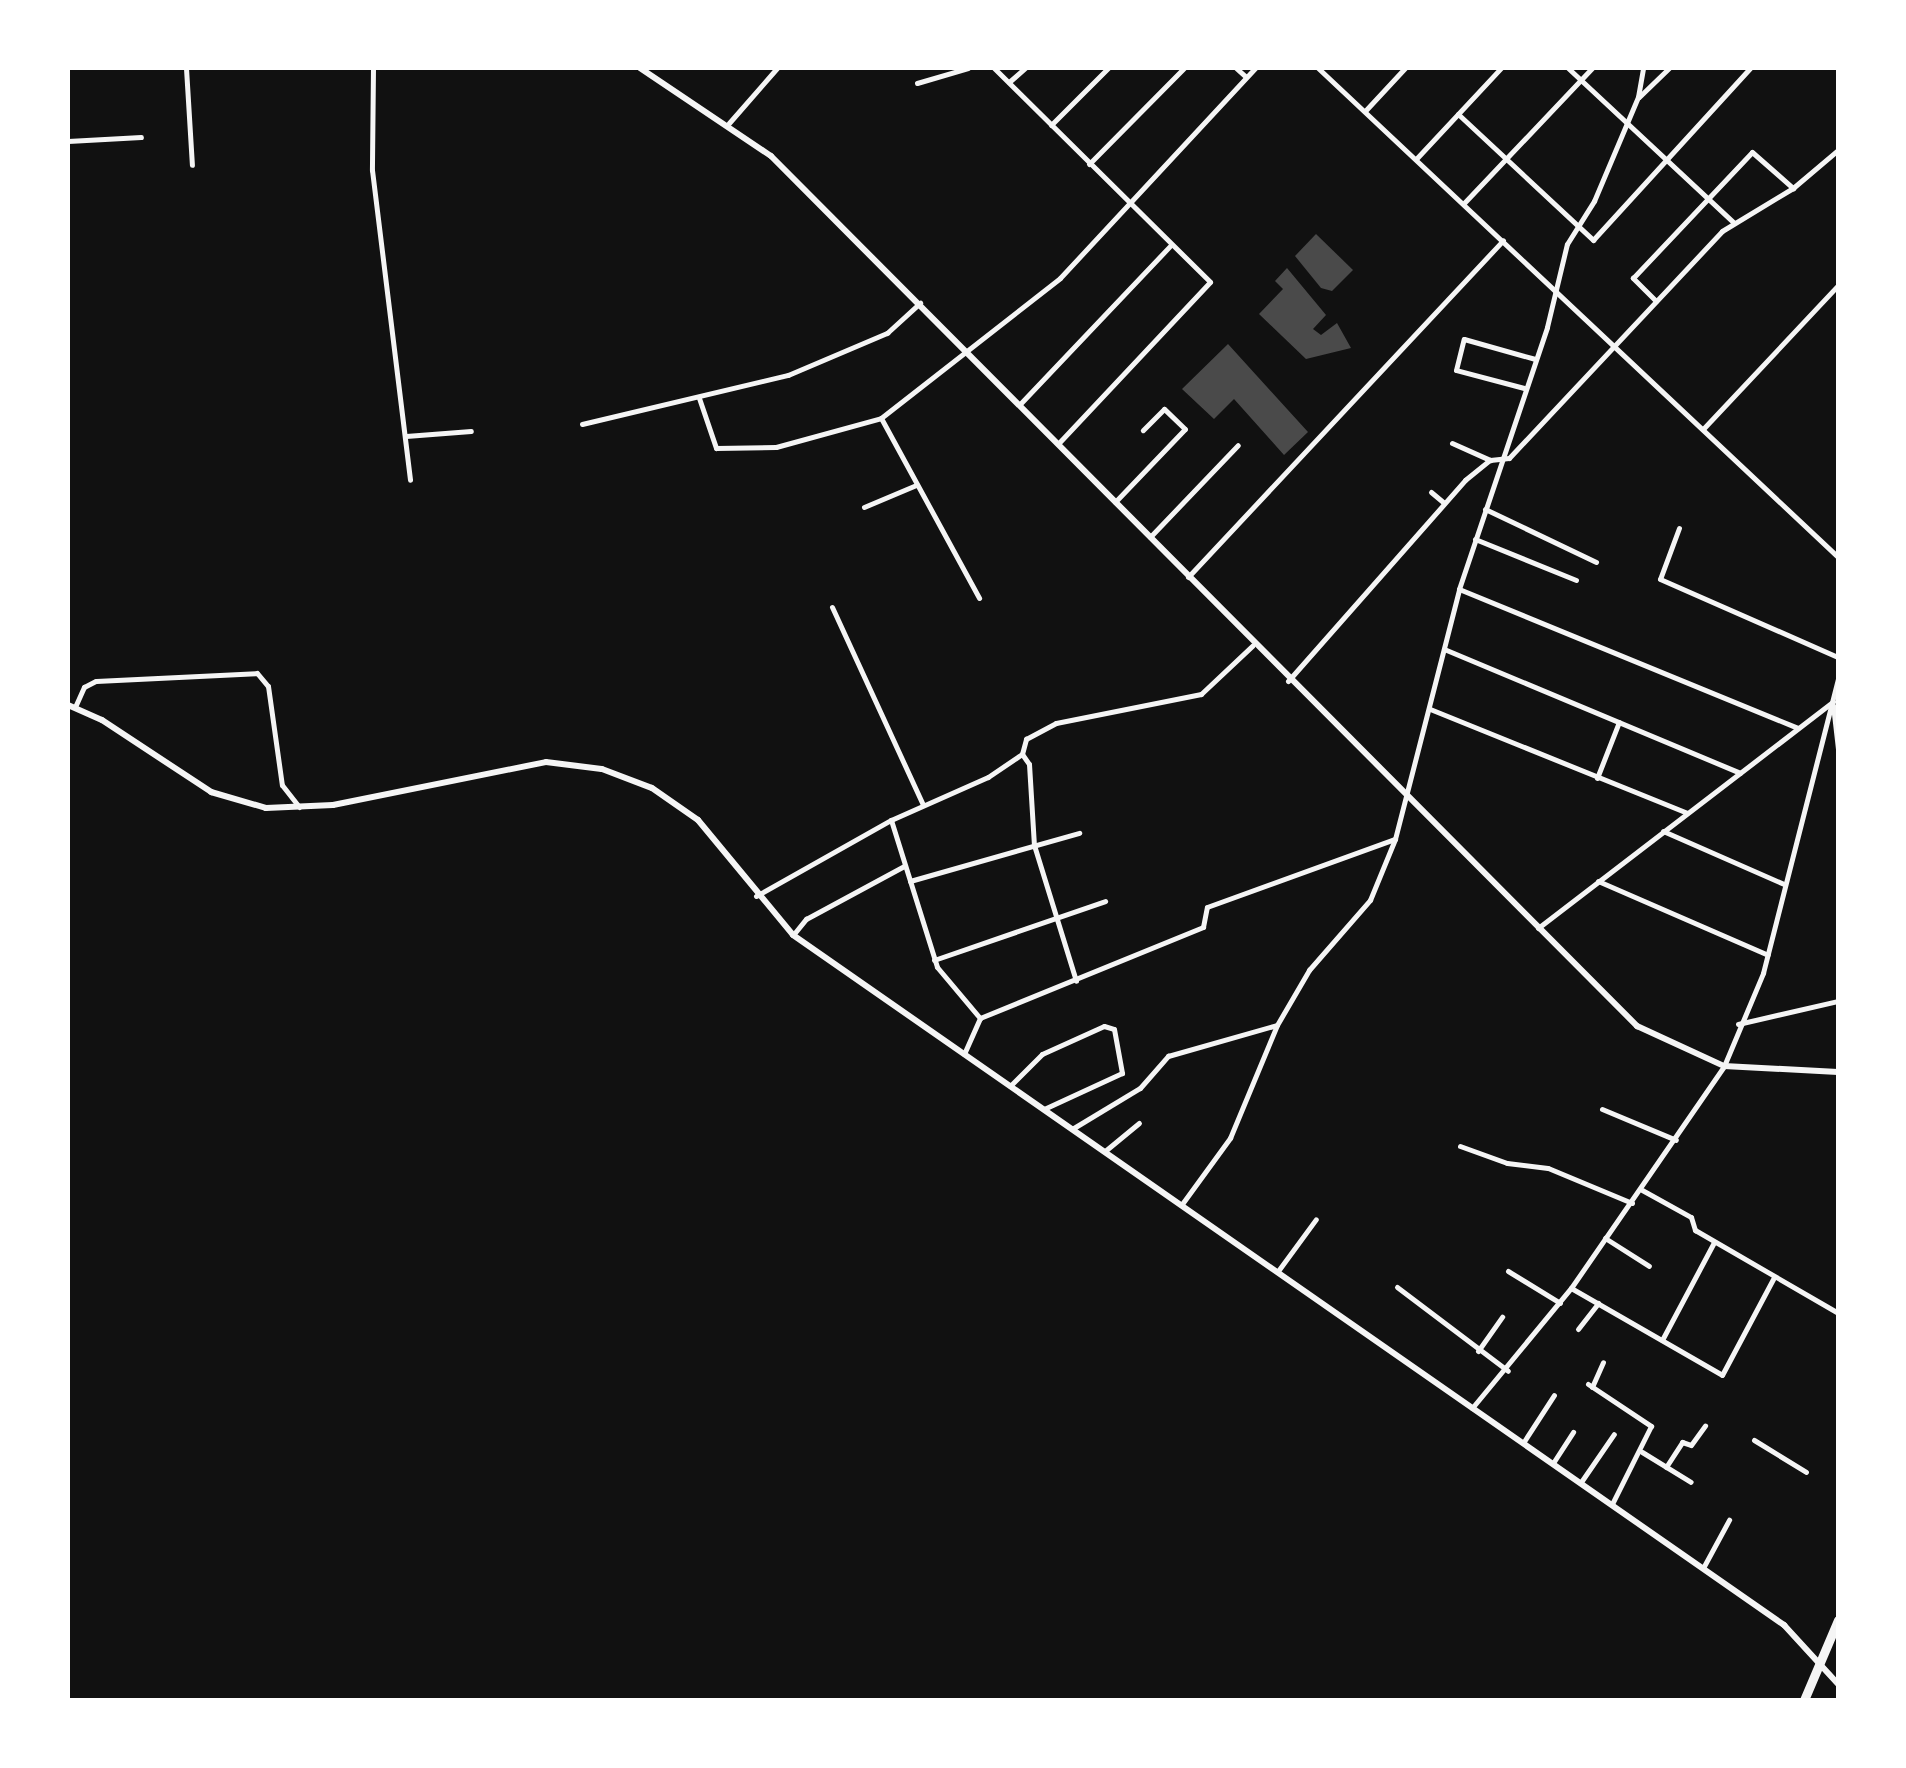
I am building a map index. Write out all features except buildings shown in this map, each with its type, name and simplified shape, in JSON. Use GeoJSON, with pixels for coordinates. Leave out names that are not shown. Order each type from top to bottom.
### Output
{"type":"FeatureCollection","features":[{"type":"Feature","properties":{"kind":"highway"},"geometry":{"type":"LineString","coordinates":[[1804,1700],[1838,1620]]}},
{"type":"Feature","properties":{"kind":"street"},"geometry":{"type":"LineString","coordinates":[[186,68],[192,166]]}},
{"type":"Feature","properties":{"kind":"street"},"geometry":{"type":"LineString","coordinates":[[374,68],[372,170],[410,480]]}},
{"type":"Feature","properties":{"kind":"street"},"geometry":{"type":"LineString","coordinates":[[642,68],[728,123],[771,156],[967,350],[1288,681],[1637,1026],[1724,1066],[1838,1072]]}},
{"type":"Feature","properties":{"kind":"street"},"geometry":{"type":"LineString","coordinates":[[728,123],[777,68]]}},
{"type":"Feature","properties":{"kind":"street"},"geometry":{"type":"LineString","coordinates":[[917,83],[968,68]]}},
{"type":"Feature","properties":{"kind":"street"},"geometry":{"type":"LineString","coordinates":[[994,68],[1209,288],[1058,444]]}},
{"type":"Feature","properties":{"kind":"street"},"geometry":{"type":"LineString","coordinates":[[1010,82],[1025,68]]}},
{"type":"Feature","properties":{"kind":"street"},"geometry":{"type":"LineString","coordinates":[[1051,125],[1108,68]]}},
{"type":"Feature","properties":{"kind":"street"},"geometry":{"type":"LineString","coordinates":[[1236,68],[1246,77]]}},
{"type":"Feature","properties":{"kind":"street"},"geometry":{"type":"LineString","coordinates":[[698,398],[716,448],[776,446],[881,418],[1060,278],[1255,68]]}},
{"type":"Feature","properties":{"kind":"street"},"geometry":{"type":"LineString","coordinates":[[1318,68],[1616,344],[1838,557]]}},
{"type":"Feature","properties":{"kind":"street"},"geometry":{"type":"LineString","coordinates":[[1365,110],[1406,68]]}},
{"type":"Feature","properties":{"kind":"street"},"geometry":{"type":"LineString","coordinates":[[1416,159],[1501,68]]}},
{"type":"Feature","properties":{"kind":"street"},"geometry":{"type":"LineString","coordinates":[[1568,68],[1734,222]]}},
{"type":"Feature","properties":{"kind":"street"},"geometry":{"type":"LineString","coordinates":[[1464,203],[1592,68]]}},
{"type":"Feature","properties":{"kind":"street"},"geometry":{"type":"LineString","coordinates":[[1182,1204],[1230,1138],[1278,1024],[1309,970],[1370,900],[1395,839],[1458,589],[1535,359],[1554,288],[1578,226],[1638,98],[1643,68]]}},
{"type":"Feature","properties":{"kind":"street"},"geometry":{"type":"LineString","coordinates":[[1638,98],[1669,68]]}},
{"type":"Feature","properties":{"kind":"street"},"geometry":{"type":"LineString","coordinates":[[1458,114],[1594,240],[1750,68]]}},
{"type":"Feature","properties":{"kind":"street"},"geometry":{"type":"LineString","coordinates":[[1090,164],[1181,69]]}},
{"type":"Feature","properties":{"kind":"street"},"geometry":{"type":"LineString","coordinates":[[68,141],[141,137]]}},
{"type":"Feature","properties":{"kind":"street"},"geometry":{"type":"LineString","coordinates":[[1452,443],[1490,460],[1502,459],[1734,222],[1793,188],[1838,150]]}},
{"type":"Feature","properties":{"kind":"street"},"geometry":{"type":"LineString","coordinates":[[1656,300],[1633,278],[1752,152],[1793,188]]}},
{"type":"Feature","properties":{"kind":"street"},"geometry":{"type":"LineString","coordinates":[[1188,577],[1503,240]]}},
{"type":"Feature","properties":{"kind":"street"},"geometry":{"type":"LineString","coordinates":[[1020,404],[1171,245]]}},
{"type":"Feature","properties":{"kind":"street"},"geometry":{"type":"LineString","coordinates":[[1703,429],[1838,284]]}},
{"type":"Feature","properties":{"kind":"street"},"geometry":{"type":"LineString","coordinates":[[582,424],[788,376],[886,332],[920,303]]}},
{"type":"Feature","properties":{"kind":"street"},"geometry":{"type":"LineString","coordinates":[[1524,388],[1456,370],[1464,340],[1535,359]]}},
{"type":"Feature","properties":{"kind":"street"},"geometry":{"type":"LineString","coordinates":[[1115,502],[1185,429],[1164,409],[1143,430]]}},
{"type":"Feature","properties":{"kind":"street"},"geometry":{"type":"LineString","coordinates":[[881,418],[979,598]]}},
{"type":"Feature","properties":{"kind":"street"},"geometry":{"type":"LineString","coordinates":[[406,436],[471,431]]}},
{"type":"Feature","properties":{"kind":"street"},"geometry":{"type":"LineString","coordinates":[[1150,537],[1238,446]]}},
{"type":"Feature","properties":{"kind":"street"},"geometry":{"type":"LineString","coordinates":[[1288,681],[1443,502],[1490,460]]}},
{"type":"Feature","properties":{"kind":"street"},"geometry":{"type":"LineString","coordinates":[[864,507],[916,486]]}},
{"type":"Feature","properties":{"kind":"street"},"geometry":{"type":"LineString","coordinates":[[1432,492],[1443,502]]}},
{"type":"Feature","properties":{"kind":"street"},"geometry":{"type":"LineString","coordinates":[[1485,509],[1596,562]]}},
{"type":"Feature","properties":{"kind":"street"},"geometry":{"type":"LineString","coordinates":[[1678,528],[1660,579],[1838,657]]}},
{"type":"Feature","properties":{"kind":"street"},"geometry":{"type":"LineString","coordinates":[[1475,539],[1576,580]]}},
{"type":"Feature","properties":{"kind":"street"},"geometry":{"type":"LineString","coordinates":[[1458,589],[1798,728]]}},
{"type":"Feature","properties":{"kind":"street"},"geometry":{"type":"LineString","coordinates":[[832,607],[923,806]]}},
{"type":"Feature","properties":{"kind":"street"},"geometry":{"type":"LineString","coordinates":[[756,896],[891,820],[1022,754],[1026,738],[1056,723],[1201,694],[1253,645]]}},
{"type":"Feature","properties":{"kind":"street"},"geometry":{"type":"LineString","coordinates":[[1444,649],[1740,772]]}},
{"type":"Feature","properties":{"kind":"street"},"geometry":{"type":"LineString","coordinates":[[301,809],[282,785],[268,686],[257,672],[96,681],[84,687],[71,706],[210,792],[266,808],[301,809],[515,765],[571,762],[628,777],[674,801],[698,820],[756,896],[793,935],[1784,1624],[1838,1684]]}},
{"type":"Feature","properties":{"kind":"street"},"geometry":{"type":"LineString","coordinates":[[1472,1408],[1508,1371],[1572,1288],[1724,1066],[1768,955],[1838,681]]}},
{"type":"Feature","properties":{"kind":"street"},"geometry":{"type":"LineString","coordinates":[[1538,928],[1833,702]]}},
{"type":"Feature","properties":{"kind":"street"},"geometry":{"type":"LineString","coordinates":[[1833,702],[1838,749]]}},
{"type":"Feature","properties":{"kind":"street"},"geometry":{"type":"LineString","coordinates":[[1430,708],[1687,813]]}},
{"type":"Feature","properties":{"kind":"street"},"geometry":{"type":"LineString","coordinates":[[1597,778],[1619,722]]}},
{"type":"Feature","properties":{"kind":"street"},"geometry":{"type":"LineString","coordinates":[[1022,754],[1029,764],[1034,845],[1076,981]]}},
{"type":"Feature","properties":{"kind":"street"},"geometry":{"type":"LineString","coordinates":[[1838,814],[1838,822]]}},
{"type":"Feature","properties":{"kind":"street"},"geometry":{"type":"LineString","coordinates":[[891,820],[934,960],[980,1018]]}},
{"type":"Feature","properties":{"kind":"street"},"geometry":{"type":"LineString","coordinates":[[1663,831],[1784,884]]}},
{"type":"Feature","properties":{"kind":"street"},"geometry":{"type":"LineString","coordinates":[[910,881],[1079,833]]}},
{"type":"Feature","properties":{"kind":"street"},"geometry":{"type":"LineString","coordinates":[[964,1054],[980,1018],[1204,927],[1207,907],[1395,839]]}},
{"type":"Feature","properties":{"kind":"street"},"geometry":{"type":"LineString","coordinates":[[793,935],[806,920],[906,866]]}},
{"type":"Feature","properties":{"kind":"street"},"geometry":{"type":"LineString","coordinates":[[1598,881],[1768,955]]}},
{"type":"Feature","properties":{"kind":"street"},"geometry":{"type":"LineString","coordinates":[[934,960],[1106,901]]}},
{"type":"Feature","properties":{"kind":"street"},"geometry":{"type":"LineString","coordinates":[[1738,1024],[1838,1001]]}},
{"type":"Feature","properties":{"kind":"street"},"geometry":{"type":"LineString","coordinates":[[1072,1128],[1140,1088],[1168,1056],[1278,1024]]}},
{"type":"Feature","properties":{"kind":"street"},"geometry":{"type":"LineString","coordinates":[[1010,1086],[1042,1054],[1104,1026],[1114,1029],[1122,1073],[1044,1109]]}},
{"type":"Feature","properties":{"kind":"street"},"geometry":{"type":"LineString","coordinates":[[1602,1109],[1676,1140]]}},
{"type":"Feature","properties":{"kind":"street"},"geometry":{"type":"LineString","coordinates":[[1105,1151],[1138,1124]]}},
{"type":"Feature","properties":{"kind":"street"},"geometry":{"type":"LineString","coordinates":[[1460,1146],[1507,1163],[1548,1168],[1632,1203]]}},
{"type":"Feature","properties":{"kind":"street"},"geometry":{"type":"LineString","coordinates":[[1642,1190],[1690,1217],[1696,1230],[1714,1242],[1838,1313]]}},
{"type":"Feature","properties":{"kind":"street"},"geometry":{"type":"LineString","coordinates":[[1278,1272],[1316,1219]]}},
{"type":"Feature","properties":{"kind":"street"},"geometry":{"type":"LineString","coordinates":[[1605,1238],[1649,1266]]}},
{"type":"Feature","properties":{"kind":"street"},"geometry":{"type":"LineString","coordinates":[[1662,1340],[1714,1242]]}},
{"type":"Feature","properties":{"kind":"street"},"geometry":{"type":"LineString","coordinates":[[1508,1271],[1560,1303]]}},
{"type":"Feature","properties":{"kind":"street"},"geometry":{"type":"LineString","coordinates":[[1572,1288],[1722,1375],[1774,1278]]}},
{"type":"Feature","properties":{"kind":"street"},"geometry":{"type":"LineString","coordinates":[[1396,1288],[1508,1371]]}},
{"type":"Feature","properties":{"kind":"street"},"geometry":{"type":"LineString","coordinates":[[1578,1330],[1598,1303]]}},
{"type":"Feature","properties":{"kind":"street"},"geometry":{"type":"LineString","coordinates":[[1478,1351],[1502,1317]]}},
{"type":"Feature","properties":{"kind":"street"},"geometry":{"type":"LineString","coordinates":[[1603,1362],[1590,1386],[1652,1426],[1612,1504]]}},
{"type":"Feature","properties":{"kind":"street"},"geometry":{"type":"LineString","coordinates":[[1524,1443],[1554,1395]]}},
{"type":"Feature","properties":{"kind":"street"},"geometry":{"type":"LineString","coordinates":[[1666,1467],[1682,1442],[1690,1445],[1705,1426]]}},
{"type":"Feature","properties":{"kind":"street"},"geometry":{"type":"LineString","coordinates":[[1554,1464],[1573,1432]]}},
{"type":"Feature","properties":{"kind":"street"},"geometry":{"type":"LineString","coordinates":[[1581,1482],[1614,1434]]}},
{"type":"Feature","properties":{"kind":"street"},"geometry":{"type":"LineString","coordinates":[[1754,1440],[1806,1472]]}},
{"type":"Feature","properties":{"kind":"street"},"geometry":{"type":"LineString","coordinates":[[1642,1452],[1691,1482]]}},
{"type":"Feature","properties":{"kind":"street"},"geometry":{"type":"LineString","coordinates":[[1702,1568],[1729,1520]]}}]}
